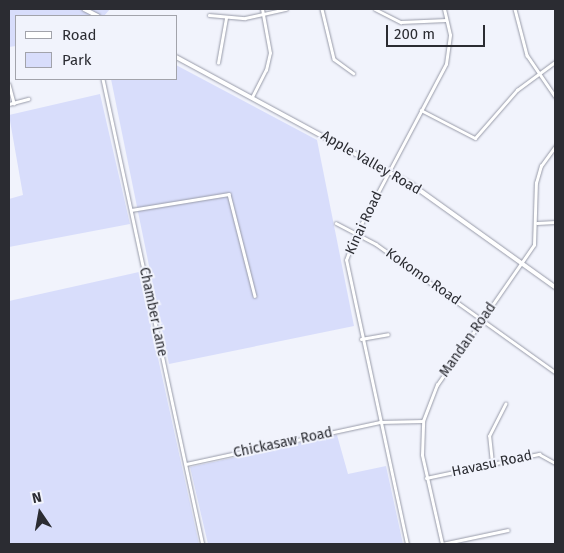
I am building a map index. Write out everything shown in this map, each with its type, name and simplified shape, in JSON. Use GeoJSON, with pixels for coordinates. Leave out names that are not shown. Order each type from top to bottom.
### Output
{"type":"FeatureCollection","features":[{"type":"Feature","properties":{"kind":"main road"},"geometry":{"type":"LineString","coordinates":[[84,9],[96,15]]}},
{"type":"Feature","properties":{"kind":"main road","name":"Apple Valley Road"},"geometry":{"type":"LineString","coordinates":[[178,58],[389,172],[523,263],[555,287]]}},
{"type":"Feature","properties":{"kind":"street"},"geometry":{"type":"LineString","coordinates":[[252,97],[266,70],[270,53],[262,9]]}},
{"type":"Feature","properties":{"kind":"street"},"geometry":{"type":"LineString","coordinates":[[209,15],[226,18],[264,14],[286,9]]}},
{"type":"Feature","properties":{"kind":"street"},"geometry":{"type":"LineString","coordinates":[[322,9],[334,59],[353,73]]}},
{"type":"Feature","properties":{"kind":"street"},"geometry":{"type":"LineString","coordinates":[[375,9],[401,22],[446,20]]}},
{"type":"Feature","properties":{"kind":"street","name":"Kinai Road"},"geometry":{"type":"LineString","coordinates":[[407,544],[361,339],[346,260],[356,234],[446,64],[450,35],[444,9]]}},
{"type":"Feature","properties":{"kind":"street"},"geometry":{"type":"LineString","coordinates":[[515,9],[523,45],[538,73],[555,96]]}},
{"type":"Feature","properties":{"kind":"street"},"geometry":{"type":"LineString","coordinates":[[218,64],[226,18]]}},
{"type":"Feature","properties":{"kind":"street"},"geometry":{"type":"LineString","coordinates":[[421,110],[474,138],[496,110],[538,73],[555,62]]}},
{"type":"Feature","properties":{"kind":"street","name":"Chamber Lane"},"geometry":{"type":"LineString","coordinates":[[103,80],[204,544]]}},
{"type":"Feature","properties":{"kind":"street"},"geometry":{"type":"LineString","coordinates":[[9,84],[14,103]]}},
{"type":"Feature","properties":{"kind":"street"},"geometry":{"type":"LineString","coordinates":[[9,104],[28,99]]}},
{"type":"Feature","properties":{"kind":"street","name":"Mandan Road"},"geometry":{"type":"LineString","coordinates":[[442,544],[422,455],[423,421],[437,385],[534,245],[537,223],[536,183],[541,166],[555,147]]}},
{"type":"Feature","properties":{"kind":"street"},"geometry":{"type":"LineString","coordinates":[[131,210],[229,194],[255,296]]}},
{"type":"Feature","properties":{"kind":"street"},"geometry":{"type":"LineString","coordinates":[[537,223],[555,222]]}},
{"type":"Feature","properties":{"kind":"street","name":"Kokomo Road"},"geometry":{"type":"LineString","coordinates":[[336,223],[356,234],[482,319],[555,372]]}},
{"type":"Feature","properties":{"kind":"street"},"geometry":{"type":"LineString","coordinates":[[361,339],[388,334]]}},
{"type":"Feature","properties":{"kind":"street"},"geometry":{"type":"LineString","coordinates":[[492,463],[489,436],[505,404]]}},
{"type":"Feature","properties":{"kind":"street"},"geometry":{"type":"LineString","coordinates":[[380,422],[423,421]]}},
{"type":"Feature","properties":{"kind":"street","name":"Chickasaw Road"},"geometry":{"type":"LineString","coordinates":[[186,464],[380,422]]}},
{"type":"Feature","properties":{"kind":"street","name":"Havasu Road"},"geometry":{"type":"LineString","coordinates":[[426,478],[539,454],[555,463]]}},
{"type":"Feature","properties":{"kind":"street"},"geometry":{"type":"LineString","coordinates":[[442,544],[508,530]]}},
{"type":"Feature","properties":{"kind":"green space"},"geometry":{"type":"Polygon","coordinates":[[[9,9],[110,9],[105,15],[15,15],[15,46],[9,47],[9,9]]]}},
{"type":"Feature","properties":{"kind":"green space"},"geometry":{"type":"Polygon","coordinates":[[[178,66],[317,140],[354,326],[169,364],[111,80],[178,80],[178,66]]]}},
{"type":"Feature","properties":{"kind":"green space"},"geometry":{"type":"Polygon","coordinates":[[[100,94],[130,224],[9,247],[9,199],[23,195],[9,115],[100,94]]]}},
{"type":"Feature","properties":{"kind":"green space"},"geometry":{"type":"Polygon","coordinates":[[[139,272],[199,544],[9,544],[9,301],[139,272]]]}},
{"type":"Feature","properties":{"kind":"green space"},"geometry":{"type":"Polygon","coordinates":[[[337,435],[348,474],[386,466],[403,544],[208,544],[190,467],[337,435]]]}}]}
